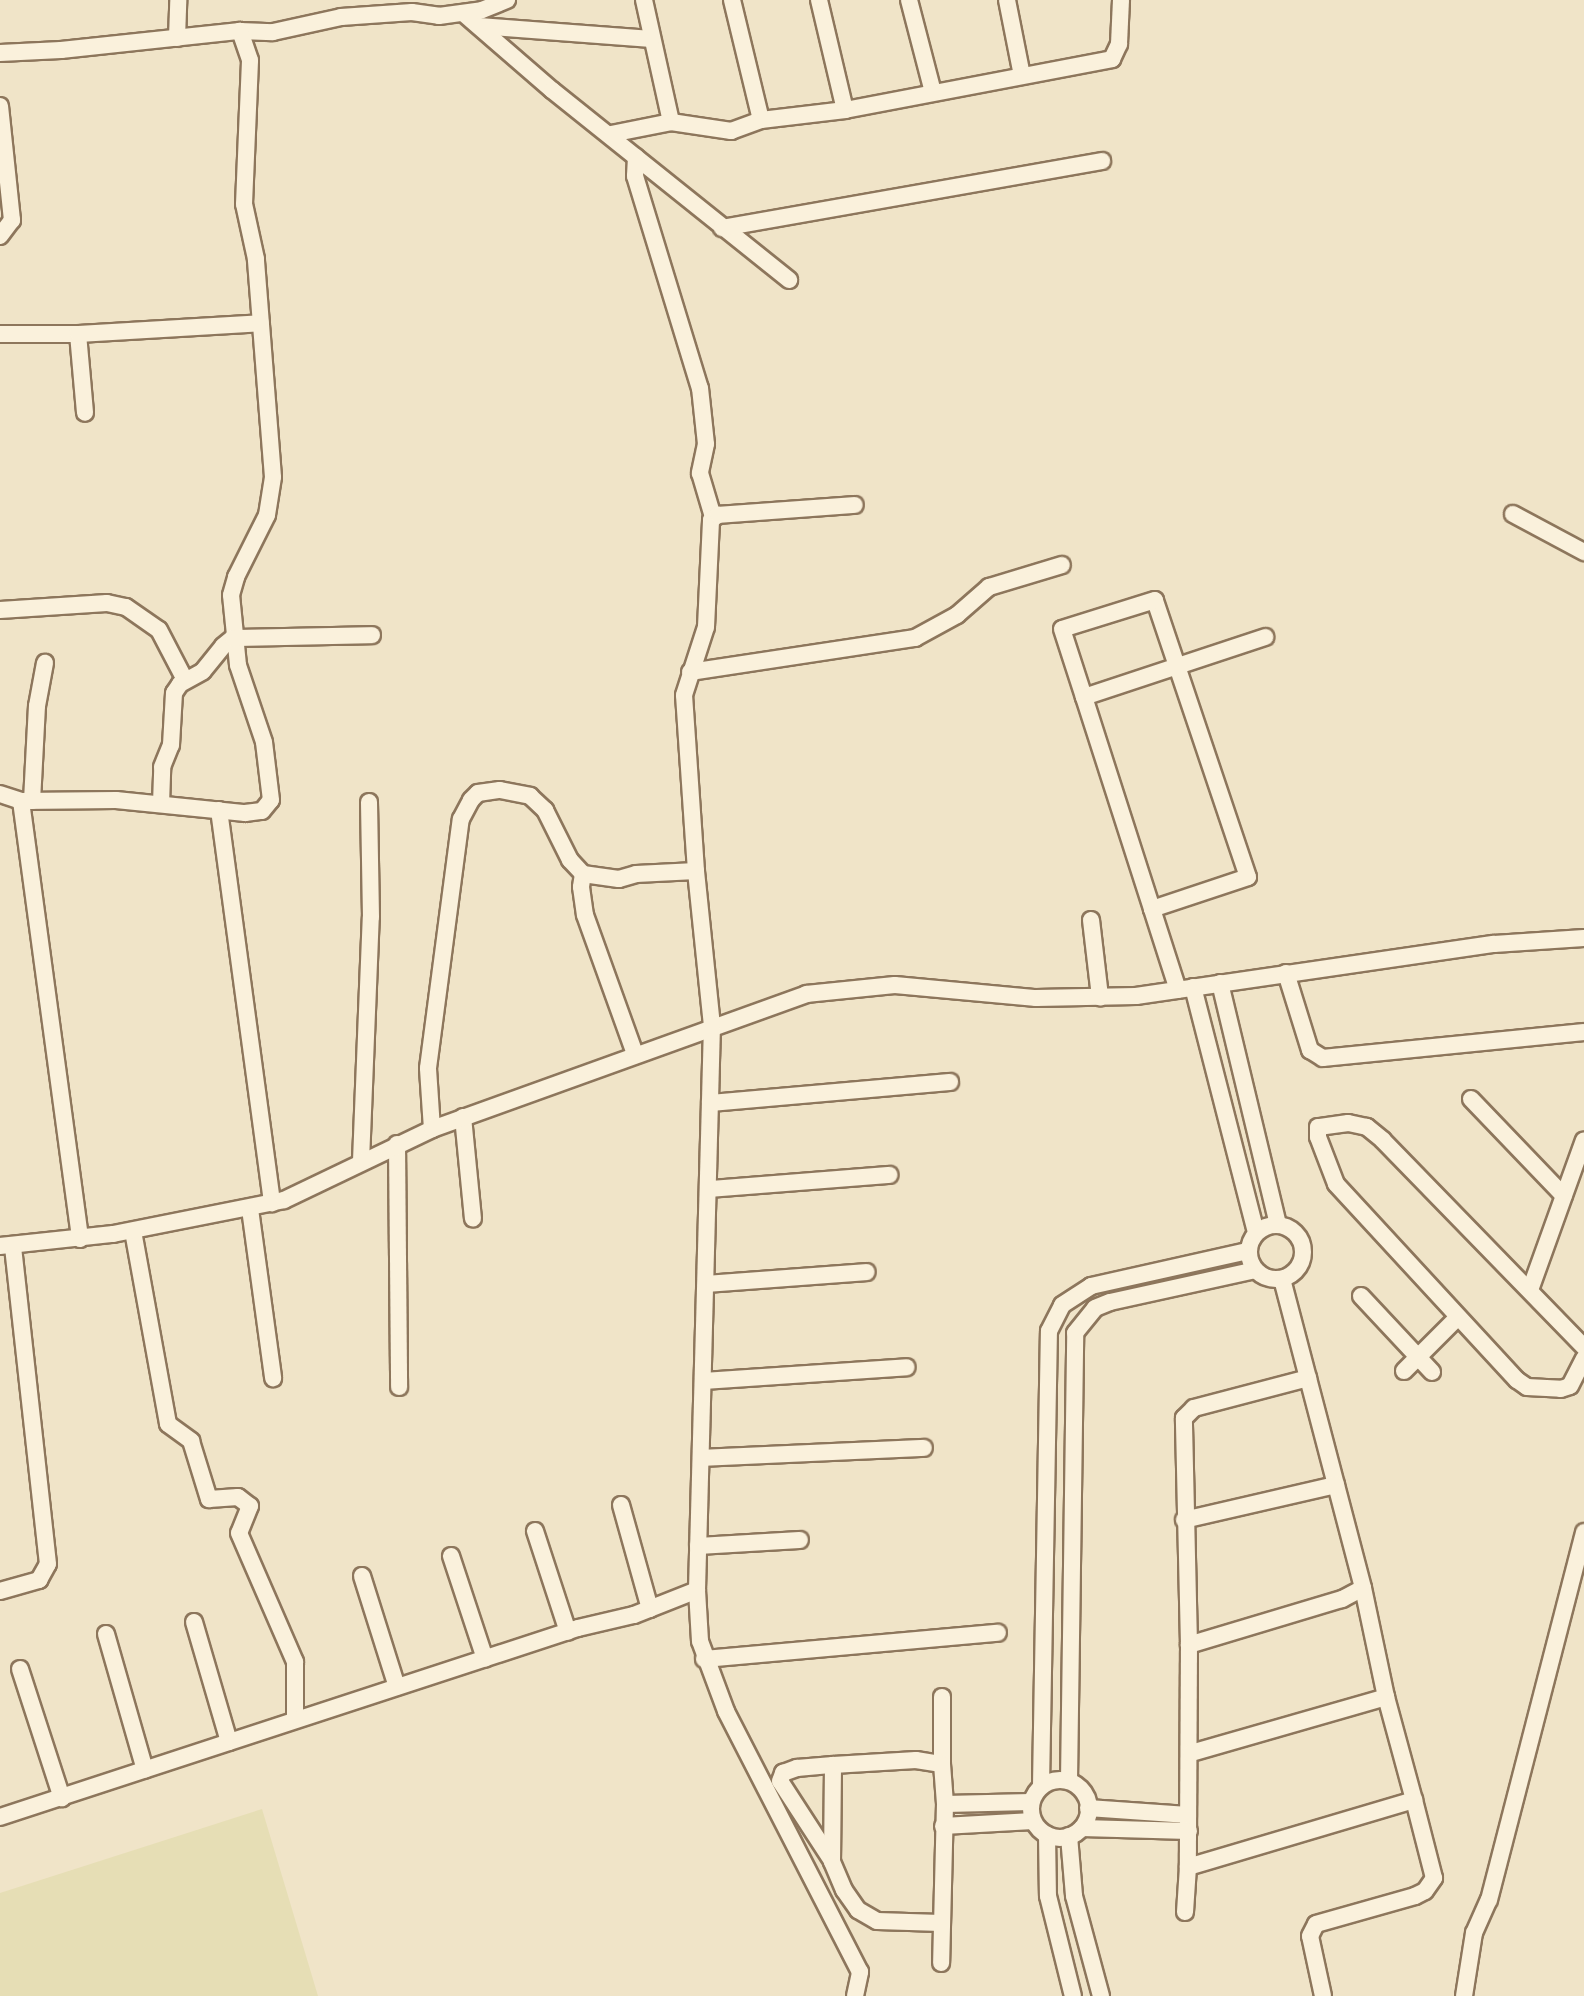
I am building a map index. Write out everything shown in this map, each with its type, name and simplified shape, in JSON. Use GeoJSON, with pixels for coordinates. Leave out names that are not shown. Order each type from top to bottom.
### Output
{"type":"FeatureCollection","features":[{"type":"Feature","properties":{"kind":"street"},"geometry":{"type":"LineString","coordinates":[[177,38],[178,0]]}},
{"type":"Feature","properties":{"kind":"street"},"geometry":{"type":"LineString","coordinates":[[0,53],[240,31],[273,32],[341,17],[463,13],[507,0]]}},
{"type":"Feature","properties":{"kind":"street"},"geometry":{"type":"LineString","coordinates":[[644,0],[671,122]]}},
{"type":"Feature","properties":{"kind":"street"},"geometry":{"type":"LineString","coordinates":[[732,0],[761,120]]}},
{"type":"Feature","properties":{"kind":"street"},"geometry":{"type":"LineString","coordinates":[[819,0],[845,110]]}},
{"type":"Feature","properties":{"kind":"street"},"geometry":{"type":"LineString","coordinates":[[909,0],[933,92]]}},
{"type":"Feature","properties":{"kind":"street"},"geometry":{"type":"LineString","coordinates":[[1007,0],[1022,76]]}},
{"type":"Feature","properties":{"kind":"street"},"geometry":{"type":"LineString","coordinates":[[611,134],[671,122],[731,131],[761,120],[845,110],[1112,59],[1119,44],[1121,0]]}},
{"type":"Feature","properties":{"kind":"street"},"geometry":{"type":"LineString","coordinates":[[463,13],[552,90],[611,134],[789,280]]}},
{"type":"Feature","properties":{"kind":"street"},"geometry":{"type":"LineString","coordinates":[[479,26],[652,39]]}},
{"type":"Feature","properties":{"kind":"street"},"geometry":{"type":"LineString","coordinates":[[0,792],[27,801],[116,800],[252,813],[262,811],[271,800],[264,742],[241,678],[233,638],[233,584],[267,515],[273,477],[256,259],[244,204],[250,60],[240,31]]}},
{"type":"Feature","properties":{"kind":"street"},"geometry":{"type":"LineString","coordinates":[[0,106],[12,220],[0,236]]}},
{"type":"Feature","properties":{"kind":"street"},"geometry":{"type":"LineString","coordinates":[[636,157],[638,189],[700,388],[706,444],[700,473],[713,517],[710,524],[706,627],[684,695],[696,871],[712,1026],[697,1590],[700,1641],[704,1659],[726,1711],[860,1972],[855,1996]]}},
{"type":"Feature","properties":{"kind":"street"},"geometry":{"type":"LineString","coordinates":[[722,228],[1102,161]]}},
{"type":"Feature","properties":{"kind":"street"},"geometry":{"type":"LineString","coordinates":[[0,334],[78,334],[261,323]]}},
{"type":"Feature","properties":{"kind":"street"},"geometry":{"type":"LineString","coordinates":[[78,334],[85,413]]}},
{"type":"Feature","properties":{"kind":"street"},"geometry":{"type":"LineString","coordinates":[[713,517],[855,505]]}},
{"type":"Feature","properties":{"kind":"street"},"geometry":{"type":"LineString","coordinates":[[1513,514],[1584,552]]}},
{"type":"Feature","properties":{"kind":"street"},"geometry":{"type":"LineString","coordinates":[[690,672],[915,638],[957,615],[989,587],[1062,565]]}},
{"type":"Feature","properties":{"kind":"street"},"geometry":{"type":"LineString","coordinates":[[1152,909],[1248,877],[1155,600],[1062,629],[1152,909],[1186,988],[1229,1128],[1256,1232],[1248,1251],[1255,1270]]}},
{"type":"Feature","properties":{"kind":"street"},"geometry":{"type":"LineString","coordinates":[[0,610],[107,603],[126,607],[159,630],[185,680]]}},
{"type":"Feature","properties":{"kind":"street"},"geometry":{"type":"LineString","coordinates":[[161,804],[162,767],[171,745],[171,704],[177,688],[203,671],[213,655],[233,638],[372,635]]}},
{"type":"Feature","properties":{"kind":"street"},"geometry":{"type":"LineString","coordinates":[[1084,697],[1265,637]]}},
{"type":"Feature","properties":{"kind":"street"},"geometry":{"type":"LineString","coordinates":[[45,663],[27,801],[80,1239]]}},
{"type":"Feature","properties":{"kind":"street"},"geometry":{"type":"LineString","coordinates":[[432,1129],[428,1068],[461,819],[478,793],[500,790],[530,796],[545,810],[570,860],[583,874],[619,879],[636,874],[696,871]]}},
{"type":"Feature","properties":{"kind":"street"},"geometry":{"type":"LineString","coordinates":[[361,1161],[371,917],[369,802]]}},
{"type":"Feature","properties":{"kind":"street"},"geometry":{"type":"LineString","coordinates":[[219,810],[272,1203]]}},
{"type":"Feature","properties":{"kind":"street"},"geometry":{"type":"LineString","coordinates":[[583,874],[581,887],[585,915],[635,1054]]}},
{"type":"Feature","properties":{"kind":"street"},"geometry":{"type":"LineString","coordinates":[[1091,920],[1100,997]]}},
{"type":"Feature","properties":{"kind":"street"},"geometry":{"type":"LineString","coordinates":[[0,1591],[39,1580],[48,1564],[7,1246],[133,1231],[272,1203],[432,1129],[806,994],[895,985],[1036,998],[1136,996],[1494,944],[1584,938]]}},
{"type":"Feature","properties":{"kind":"street"},"geometry":{"type":"LineString","coordinates":[[1286,973],[1310,1050],[1323,1058],[1584,1032]]}},
{"type":"Feature","properties":{"kind":"street"},"geometry":{"type":"LineString","coordinates":[[1220,983],[1278,1224]]}},
{"type":"Feature","properties":{"kind":"street"},"geometry":{"type":"LineString","coordinates":[[710,1103],[950,1082]]}},
{"type":"Feature","properties":{"kind":"street"},"geometry":{"type":"LineString","coordinates":[[1471,1099],[1564,1196]]}},
{"type":"Feature","properties":{"kind":"street"},"geometry":{"type":"LineString","coordinates":[[463,1117],[473,1219]]}},
{"type":"Feature","properties":{"kind":"street"},"geometry":{"type":"LineString","coordinates":[[1229,1128],[1254,1121]]}},
{"type":"Feature","properties":{"kind":"street"},"geometry":{"type":"LineString","coordinates":[[1584,1347],[1367,1127],[1348,1123],[1318,1127],[1318,1137],[1336,1184],[1527,1387],[1547,1391],[1570,1386],[1584,1358]]}},
{"type":"Feature","properties":{"kind":"street"},"geometry":{"type":"LineString","coordinates":[[1530,1290],[1584,1140]]}},
{"type":"Feature","properties":{"kind":"street"},"geometry":{"type":"LineString","coordinates":[[397,1144],[399,1387]]}},
{"type":"Feature","properties":{"kind":"street"},"geometry":{"type":"LineString","coordinates":[[710,1189],[889,1175]]}},
{"type":"Feature","properties":{"kind":"street"},"geometry":{"type":"LineString","coordinates":[[250,1209],[273,1378]]}},
{"type":"Feature","properties":{"kind":"street"},"geometry":{"type":"LineString","coordinates":[[1069,1781],[1075,1333],[1095,1308],[1255,1270],[1272,1279],[1282,1279],[1298,1268],[1304,1250],[1296,1232],[1278,1224],[1256,1232]]}},
{"type":"Feature","properties":{"kind":"street"},"geometry":{"type":"LineString","coordinates":[[133,1231],[168,1424],[171,1430],[191,1441],[209,1499],[238,1497],[250,1506],[239,1533],[295,1662],[295,1719]]}},
{"type":"Feature","properties":{"kind":"street"},"geometry":{"type":"LineString","coordinates":[[1073,1996],[1048,1896],[1047,1835],[1033,1821],[1031,1802],[1041,1786],[1049,1331],[1062,1305],[1083,1291],[1248,1251]]}},
{"type":"Feature","properties":{"kind":"street"},"geometry":{"type":"LineString","coordinates":[[707,1284],[867,1272]]}},
{"type":"Feature","properties":{"kind":"street"},"geometry":{"type":"LineString","coordinates":[[1153,1272],[1157,1291]]}},
{"type":"Feature","properties":{"kind":"street"},"geometry":{"type":"LineString","coordinates":[[1282,1279],[1363,1588],[1386,1697],[1434,1878],[1425,1891],[1415,1896],[1316,1924],[1310,1936],[1323,1996]]}},
{"type":"Feature","properties":{"kind":"street"},"geometry":{"type":"LineString","coordinates":[[1361,1296],[1432,1372]]}},
{"type":"Feature","properties":{"kind":"street"},"geometry":{"type":"LineString","coordinates":[[1404,1371],[1458,1317]]}},
{"type":"Feature","properties":{"kind":"street"},"geometry":{"type":"LineString","coordinates":[[704,1381],[907,1367]]}},
{"type":"Feature","properties":{"kind":"street"},"geometry":{"type":"LineString","coordinates":[[1185,1912],[1191,1753],[1184,1418],[1188,1411],[1308,1378]]}},
{"type":"Feature","properties":{"kind":"street"},"geometry":{"type":"LineString","coordinates":[[702,1458],[924,1448]]}},
{"type":"Feature","properties":{"kind":"street"},"geometry":{"type":"LineString","coordinates":[[1184,1520],[1336,1485]]}},
{"type":"Feature","properties":{"kind":"street"},"geometry":{"type":"LineString","coordinates":[[621,1505],[650,1609]]}},
{"type":"Feature","properties":{"kind":"street"},"geometry":{"type":"LineString","coordinates":[[535,1531],[568,1632]]}},
{"type":"Feature","properties":{"kind":"street"},"geometry":{"type":"LineString","coordinates":[[1464,1996],[1474,1933],[1489,1900],[1584,1532]]}},
{"type":"Feature","properties":{"kind":"street"},"geometry":{"type":"LineString","coordinates":[[698,1546],[800,1540]]}},
{"type":"Feature","properties":{"kind":"street"},"geometry":{"type":"LineString","coordinates":[[451,1556],[485,1659]]}},
{"type":"Feature","properties":{"kind":"street"},"geometry":{"type":"LineString","coordinates":[[362,1576],[397,1687]]}},
{"type":"Feature","properties":{"kind":"street"},"geometry":{"type":"LineString","coordinates":[[1189,1645],[1342,1599],[1363,1588]]}},
{"type":"Feature","properties":{"kind":"street"},"geometry":{"type":"LineString","coordinates":[[0,1817],[295,1719],[650,1609],[697,1590]]}},
{"type":"Feature","properties":{"kind":"street"},"geometry":{"type":"LineString","coordinates":[[194,1622],[229,1742]]}},
{"type":"Feature","properties":{"kind":"street"},"geometry":{"type":"LineString","coordinates":[[704,1659],[998,1633]]}},
{"type":"Feature","properties":{"kind":"street"},"geometry":{"type":"LineString","coordinates":[[106,1634],[145,1770]]}},
{"type":"Feature","properties":{"kind":"street"},"geometry":{"type":"LineString","coordinates":[[20,1669],[62,1798]]}},
{"type":"Feature","properties":{"kind":"street"},"geometry":{"type":"LineString","coordinates":[[941,1963],[945,1804],[942,1697]]}},
{"type":"Feature","properties":{"kind":"street"},"geometry":{"type":"LineString","coordinates":[[1191,1753],[1386,1697]]}},
{"type":"Feature","properties":{"kind":"street"},"geometry":{"type":"LineString","coordinates":[[941,1923],[877,1921],[858,1910],[844,1890],[832,1862],[780,1781],[783,1773],[797,1768],[916,1760],[942,1764]]}},
{"type":"Feature","properties":{"kind":"street"},"geometry":{"type":"LineString","coordinates":[[832,1862],[833,1765]]}},
{"type":"Feature","properties":{"kind":"street"},"geometry":{"type":"LineString","coordinates":[[1041,1786],[1054,1780],[1069,1781],[1081,1789],[1088,1808],[1076,1832],[1074,1896],[1101,1996]]}},
{"type":"Feature","properties":{"kind":"street"},"geometry":{"type":"LineString","coordinates":[[1188,1867],[1414,1800]]}},
{"type":"Feature","properties":{"kind":"street"},"geometry":{"type":"LineString","coordinates":[[945,1804],[1031,1802]]}},
{"type":"Feature","properties":{"kind":"street"},"geometry":{"type":"LineString","coordinates":[[1088,1808],[1188,1823]]}},
{"type":"Feature","properties":{"kind":"street"},"geometry":{"type":"LineString","coordinates":[[943,1826],[1033,1821]]}},
{"type":"Feature","properties":{"kind":"street"},"geometry":{"type":"LineString","coordinates":[[1047,1835],[1188,1823]]}},
{"type":"Feature","properties":{"kind":"shaded area"},"geometry":{"type":"Polygon","coordinates":[[[262,1809],[318,1996],[0,1996],[0,1893],[262,1809]]]}}]}
